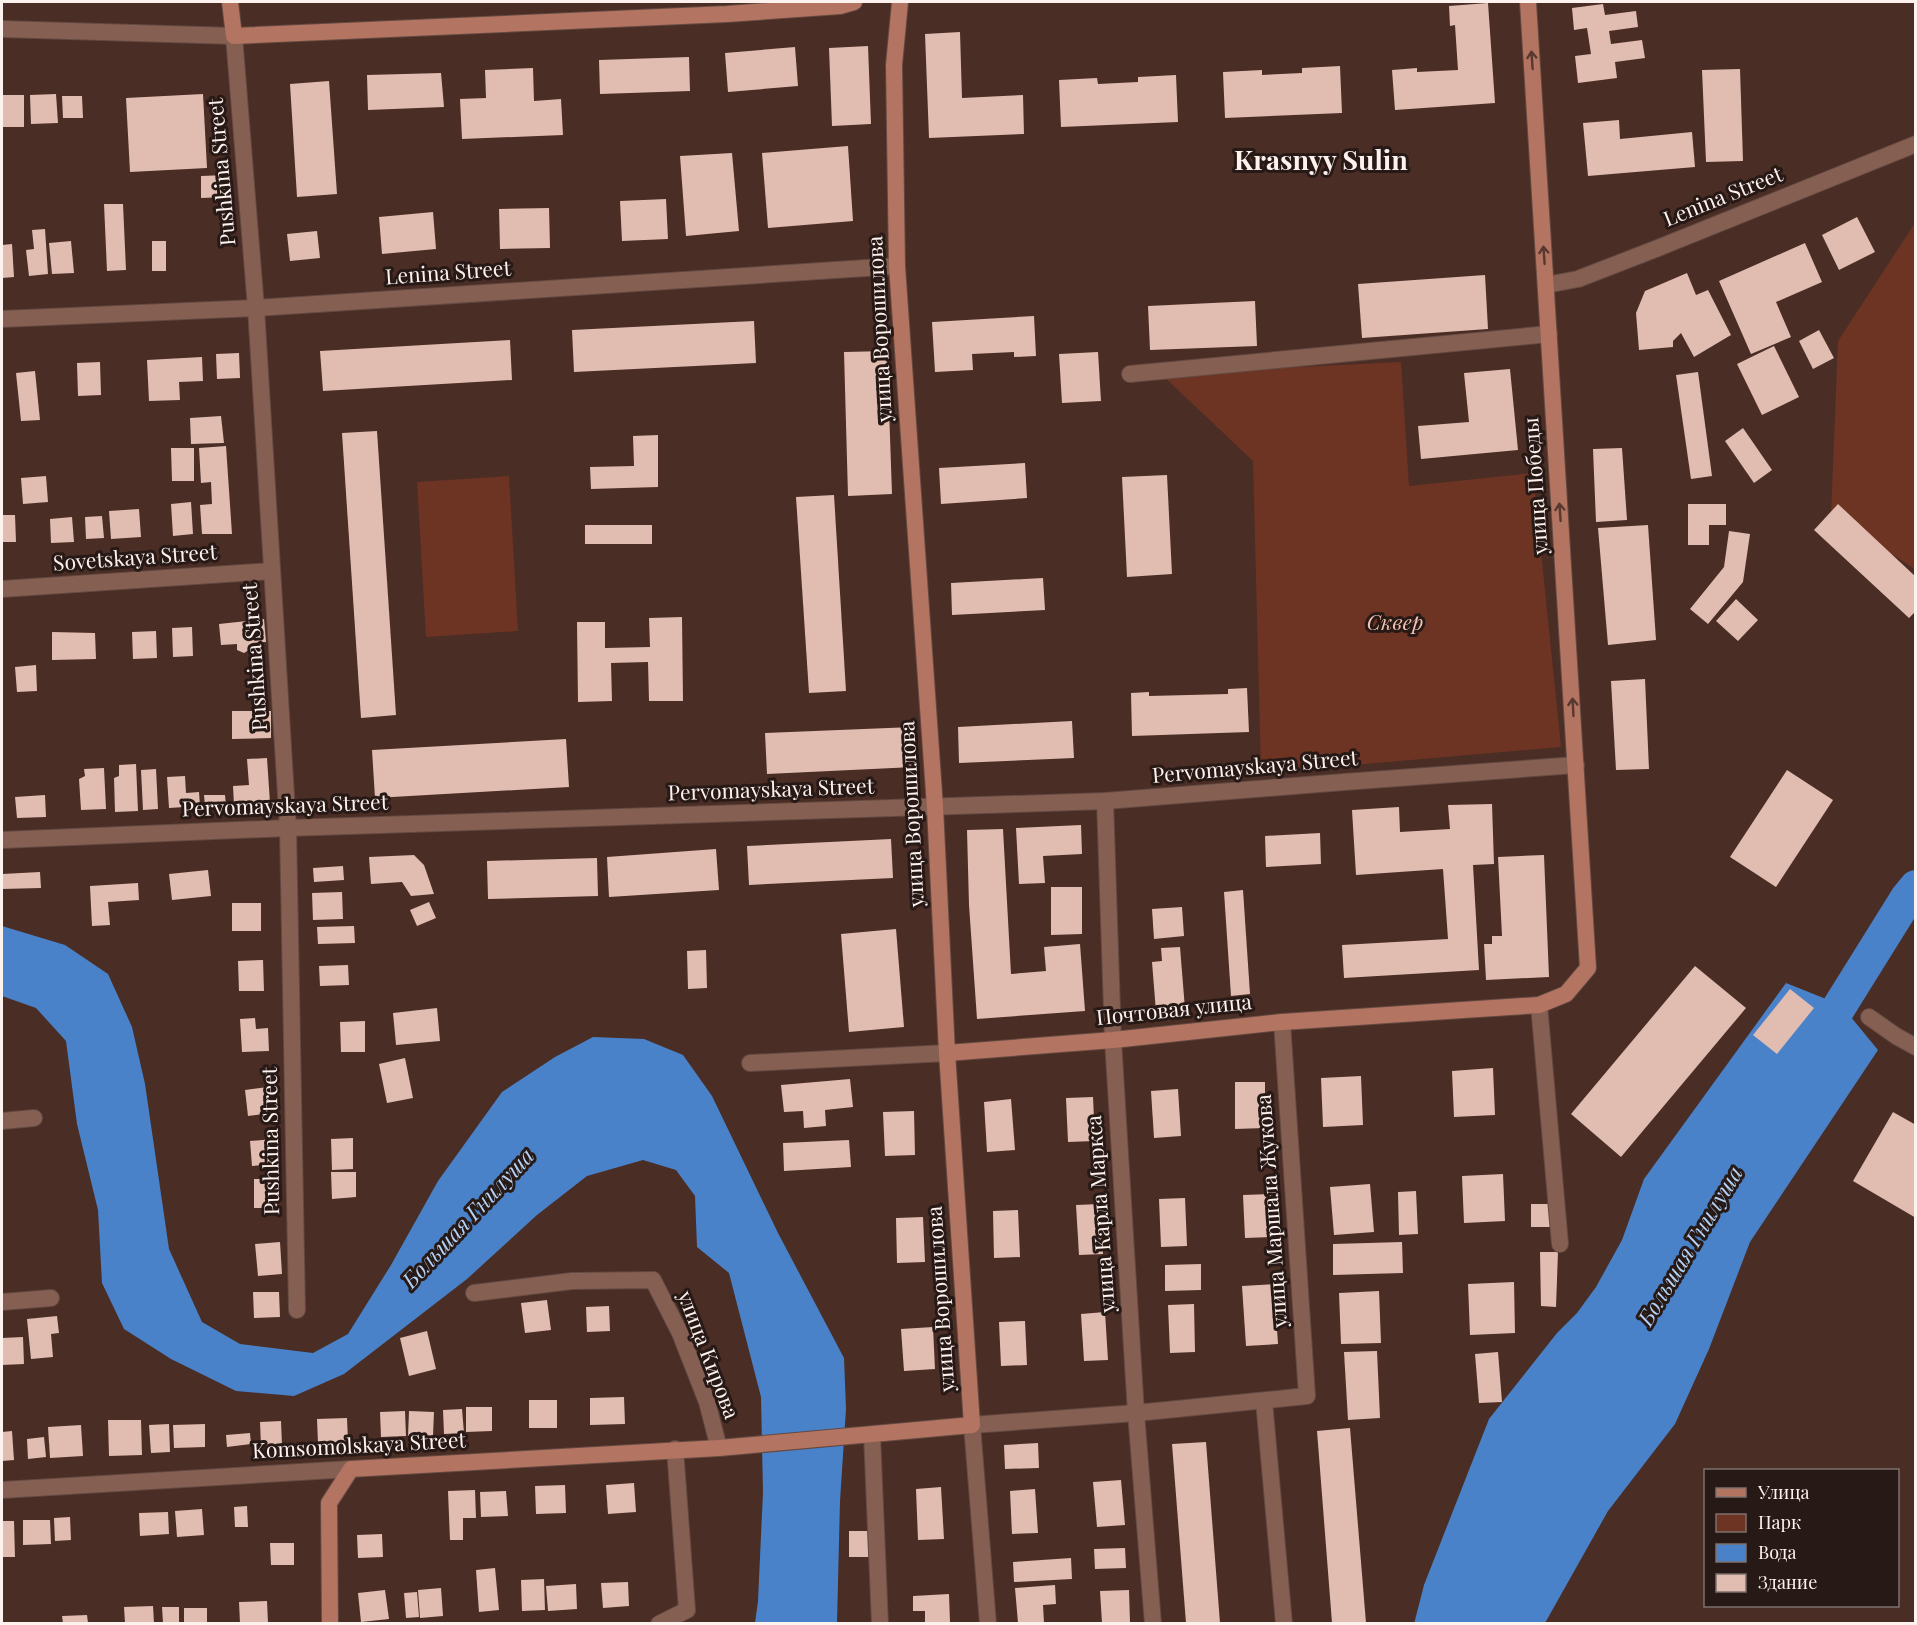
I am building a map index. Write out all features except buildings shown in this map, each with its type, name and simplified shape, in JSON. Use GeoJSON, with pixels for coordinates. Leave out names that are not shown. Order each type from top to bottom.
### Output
{"type":"FeatureCollection","features":[{"type":"Feature","properties":{"kind":"main road","name":"Pushkina Street"},"geometry":{"type":"LineString","coordinates":[[230,2],[234,36]]}},
{"type":"Feature","properties":{"kind":"main road"},"geometry":{"type":"LineString","coordinates":[[234,36],[727,14],[840,6],[854,2]]}},
{"type":"Feature","properties":{"kind":"main road","name":"улица Ворошилова"},"geometry":{"type":"LineString","coordinates":[[900,2],[894,64],[897,266],[935,807],[947,1053],[972,1425]]}},
{"type":"Feature","properties":{"kind":"main road","name":"улица Победы"},"geometry":{"type":"LineString","coordinates":[[1528,2],[1588,968]]}},
{"type":"Feature","properties":{"kind":"main road","name":"Почтовая улица"},"geometry":{"type":"LineString","coordinates":[[947,1053],[1113,1040],[1282,1022],[1539,1005],[1566,994],[1588,968]]}},
{"type":"Feature","properties":{"kind":"main road","name":"Komsomolskaya Street"},"geometry":{"type":"LineString","coordinates":[[351,1469],[719,1448],[972,1425]]}},
{"type":"Feature","properties":{"kind":"main road"},"geometry":{"type":"LineString","coordinates":[[330,1623],[329,1503],[351,1469]]}},
{"type":"Feature","properties":{"kind":"street"},"geometry":{"type":"LineString","coordinates":[[2,29],[234,36]]}},
{"type":"Feature","properties":{"kind":"street","name":"Pushkina Street"},"geometry":{"type":"LineString","coordinates":[[234,36],[256,308],[288,828],[297,1311]]}},
{"type":"Feature","properties":{"kind":"street","name":"Lenina Street"},"geometry":{"type":"LineString","coordinates":[[1546,285],[1578,279],[1916,144]]}},
{"type":"Feature","properties":{"kind":"street","name":"Lenina Street"},"geometry":{"type":"LineString","coordinates":[[2,319],[256,308],[897,266]]}},
{"type":"Feature","properties":{"kind":"street"},"geometry":{"type":"LineString","coordinates":[[1130,374],[1549,334]]}},
{"type":"Feature","properties":{"kind":"street","name":"Sovetskaya Street"},"geometry":{"type":"LineString","coordinates":[[2,589],[272,572]]}},
{"type":"Feature","properties":{"kind":"street","name":"Pervomayskaya Street"},"geometry":{"type":"LineString","coordinates":[[2,840],[288,828],[1105,801],[1576,765]]}},
{"type":"Feature","properties":{"kind":"street","name":"улица Карла Маркса"},"geometry":{"type":"LineString","coordinates":[[1105,801],[1113,1040],[1136,1413],[1152,1623]]}},
{"type":"Feature","properties":{"kind":"street"},"geometry":{"type":"LineString","coordinates":[[1539,1005],[1560,1244]]}},
{"type":"Feature","properties":{"kind":"street"},"geometry":{"type":"LineString","coordinates":[[1869,1017],[1916,1047]]}},
{"type":"Feature","properties":{"kind":"street","name":"улица Маршала Жукова"},"geometry":{"type":"LineString","coordinates":[[1264,1401],[1307,1396],[1282,1022]]}},
{"type":"Feature","properties":{"kind":"street","name":"Почтовая улица"},"geometry":{"type":"LineString","coordinates":[[750,1063],[947,1053]]}},
{"type":"Feature","properties":{"kind":"street"},"geometry":{"type":"LineString","coordinates":[[2,1121],[34,1118]]}},
{"type":"Feature","properties":{"kind":"street","name":"улица Кирова"},"geometry":{"type":"LineString","coordinates":[[474,1293],[572,1281],[653,1280],[680,1333],[707,1402],[719,1448]]}},
{"type":"Feature","properties":{"kind":"street"},"geometry":{"type":"LineString","coordinates":[[2,1302],[51,1298]]}},
{"type":"Feature","properties":{"kind":"street"},"geometry":{"type":"LineString","coordinates":[[972,1425],[1264,1401],[1284,1623]]}},
{"type":"Feature","properties":{"kind":"street","name":"улица Ворошилова"},"geometry":{"type":"LineString","coordinates":[[972,1425],[988,1623]]}},
{"type":"Feature","properties":{"kind":"street"},"geometry":{"type":"LineString","coordinates":[[872,1435],[880,1623]]}},
{"type":"Feature","properties":{"kind":"street"},"geometry":{"type":"LineString","coordinates":[[659,1623],[687,1610],[675,1449]]}},
{"type":"Feature","properties":{"kind":"street","name":"Komsomolskaya Street"},"geometry":{"type":"LineString","coordinates":[[2,1490],[351,1469]]}},
{"type":"Feature","properties":{"kind":"green space"},"geometry":{"type":"Polygon","coordinates":[[[1915,223],[1915,569],[1831,515],[1838,341],[1915,223]]]}},
{"type":"Feature","properties":{"kind":"green space","name":"Сквер"},"geometry":{"type":"Polygon","coordinates":[[[1401,362],[1409,486],[1533,473],[1561,747],[1261,773],[1253,461],[1161,374],[1401,362]]]}},
{"type":"Feature","properties":{"kind":"green space"},"geometry":{"type":"Polygon","coordinates":[[[509,476],[518,631],[426,637],[417,482],[509,476]]]}},
{"type":"Feature","properties":{"kind":"water"},"geometry":{"type":"Polygon","coordinates":[[[2,926],[65,945],[108,974],[132,1027],[145,1084],[169,1249],[202,1322],[240,1344],[313,1353],[348,1334],[391,1265],[438,1181],[502,1092],[555,1057],[593,1037],[644,1039],[683,1055],[712,1096],[778,1233],[844,1358],[846,1409],[840,1501],[837,1623],[755,1623],[763,1492],[761,1397],[729,1273],[697,1247],[695,1196],[676,1170],[643,1160],[587,1176],[537,1215],[467,1279],[344,1374],[294,1396],[236,1391],[171,1359],[124,1329],[102,1283],[98,1210],[77,1124],[66,1041],[36,1008],[2,996],[2,926]]]}},
{"type":"Feature","properties":{"kind":"water"},"geometry":{"type":"Polygon","coordinates":[[[1786,983],[1841,1005],[1878,1050],[1750,1242],[1709,1349],[1675,1424],[1608,1511],[1545,1623],[1414,1624],[1424,1585],[1489,1419],[1596,1287],[1622,1240],[1644,1179],[1786,983]]]}},
{"type":"Feature","properties":{"kind":"waterway","name":"Большая Гнилуша"},"geometry":{"type":"LineString","coordinates":[[1816,1044],[1916,887]]}},
{"type":"Feature","properties":{"kind":"district","name":"Krasnyy Sulin"},"geometry":{"type":"Point","coordinates":[1321,161]}}]}
